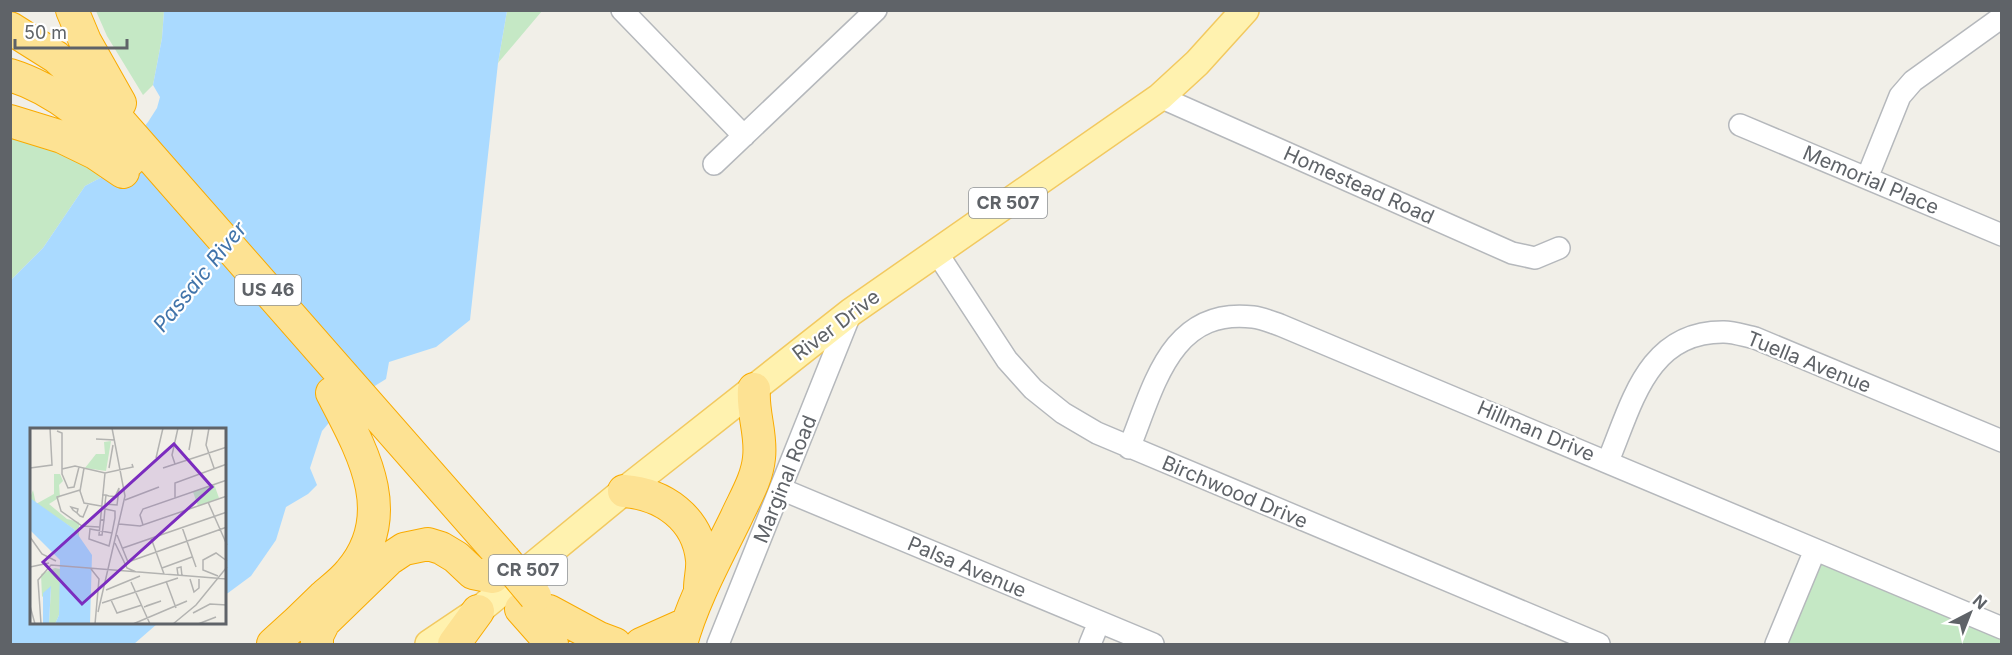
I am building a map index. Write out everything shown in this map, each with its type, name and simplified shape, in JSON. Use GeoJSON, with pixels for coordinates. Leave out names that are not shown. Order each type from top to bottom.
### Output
{"type":"FeatureCollection","features":[{"type":"Feature","properties":{"kind":"highway","name":"US 46"},"geometry":{"type":"LineString","coordinates":[[72,10],[85,40],[99,84],[146,165],[332,393],[498,568],[542,624],[578,645]]}},
{"type":"Feature","properties":{"kind":"highway"},"geometry":{"type":"LineString","coordinates":[[10,28],[99,84]]}},
{"type":"Feature","properties":{"kind":"highway","name":"US 46"},"geometry":{"type":"LineString","coordinates":[[10,75],[40,87],[70,106],[146,165],[374,439]]}},
{"type":"Feature","properties":{"kind":"highway"},"geometry":{"type":"LineString","coordinates":[[10,122],[44,131],[80,145],[121,171],[146,165]]}},
{"type":"Feature","properties":{"kind":"highway"},"geometry":{"type":"LineString","coordinates":[[641,645],[683,634],[754,480],[759,458],[760,436],[753,404],[754,389]]}},
{"type":"Feature","properties":{"kind":"highway"},"geometry":{"type":"LineString","coordinates":[[273,645],[350,573],[365,549],[372,531],[374,502],[371,478],[374,439]]}},
{"type":"Feature","properties":{"kind":"highway"},"geometry":{"type":"LineString","coordinates":[[624,491],[642,492],[657,498],[687,523],[699,547],[702,561],[699,595]]}},
{"type":"Feature","properties":{"kind":"highway"},"geometry":{"type":"LineString","coordinates":[[317,645],[317,636],[324,622],[389,559],[404,549],[428,544],[441,548],[456,557],[473,573],[498,568]]}},
{"type":"Feature","properties":{"kind":"highway"},"geometry":{"type":"LineString","coordinates":[[454,645],[478,611]]}},
{"type":"Feature","properties":{"kind":"highway"},"geometry":{"type":"LineString","coordinates":[[542,624],[599,638],[615,645]]}},
{"type":"Feature","properties":{"kind":"main road","name":"River Drive"},"geometry":{"type":"LineString","coordinates":[[429,645],[478,611],[624,491],[851,312],[1160,98],[1197,63],[1245,10]]}},
{"type":"Feature","properties":{"kind":"street"},"geometry":{"type":"LineString","coordinates":[[622,10],[744,136]]}},
{"type":"Feature","properties":{"kind":"street"},"geometry":{"type":"LineString","coordinates":[[714,164],[876,10]]}},
{"type":"Feature","properties":{"kind":"street"},"geometry":{"type":"LineString","coordinates":[[1867,178],[1900,96],[1913,81],[2001,17]]}},
{"type":"Feature","properties":{"kind":"street","name":"Homestead Road"},"geometry":{"type":"LineString","coordinates":[[1160,98],[1512,253],[1535,258],[1559,248]]}},
{"type":"Feature","properties":{"kind":"street","name":"Memorial Place"},"geometry":{"type":"LineString","coordinates":[[1740,125],[2001,235]]}},
{"type":"Feature","properties":{"kind":"street","name":"Birchwood Drive"},"geometry":{"type":"LineString","coordinates":[[937,254],[1007,360],[1033,389],[1063,413],[1129,448],[1599,645]]}},
{"type":"Feature","properties":{"kind":"street","name":"Marginal Road"},"geometry":{"type":"LineString","coordinates":[[718,645],[851,312]]}},
{"type":"Feature","properties":{"kind":"street","name":"Hillman Drive"},"geometry":{"type":"LineString","coordinates":[[1129,448],[1165,360],[1182,339],[1204,322],[1229,316],[1255,317],[1280,325],[1608,461],[2001,627]]}},
{"type":"Feature","properties":{"kind":"street","name":"Tuella Avenue"},"geometry":{"type":"LineString","coordinates":[[1608,461],[1643,379],[1657,359],[1674,344],[1695,334],[1725,332],[1755,338],[2001,441]]}},
{"type":"Feature","properties":{"kind":"street","name":"Palsa Avenue"},"geometry":{"type":"LineString","coordinates":[[781,489],[1153,645]]}},
{"type":"Feature","properties":{"kind":"street"},"geometry":{"type":"LineString","coordinates":[[1776,645],[1815,550]]}},
{"type":"Feature","properties":{"kind":"street"},"geometry":{"type":"LineString","coordinates":[[1090,645],[1099,622]]}},
{"type":"Feature","properties":{"kind":"green space"},"geometry":{"type":"Polygon","coordinates":[[[96,11],[164,11],[162,38],[153,85],[143,95],[107,36],[96,11]]]}},
{"type":"Feature","properties":{"kind":"green space"},"geometry":{"type":"Polygon","coordinates":[[[507,11],[542,11],[498,63],[507,11]]]}},
{"type":"Feature","properties":{"kind":"green space"},"geometry":{"type":"Polygon","coordinates":[[[11,134],[100,166],[100,178],[85,186],[43,248],[11,280],[11,134]]]}},
{"type":"Feature","properties":{"kind":"green space"},"geometry":{"type":"Polygon","coordinates":[[[1815,550],[2001,628],[2001,644],[1776,644],[1815,550]]]}},
{"type":"Feature","properties":{"kind":"water","name":"Passaic River"},"geometry":{"type":"Polygon","coordinates":[[[164,11],[507,11],[498,63],[470,320],[436,347],[389,362],[386,379],[344,405],[322,431],[310,468],[317,485],[308,494],[286,507],[276,540],[251,576],[226,594],[226,428],[30,428],[30,625],[156,625],[134,644],[11,644],[11,280],[43,248],[85,186],[100,178],[122,155],[157,108],[160,97],[153,85],[162,38],[164,11]]]}}]}
